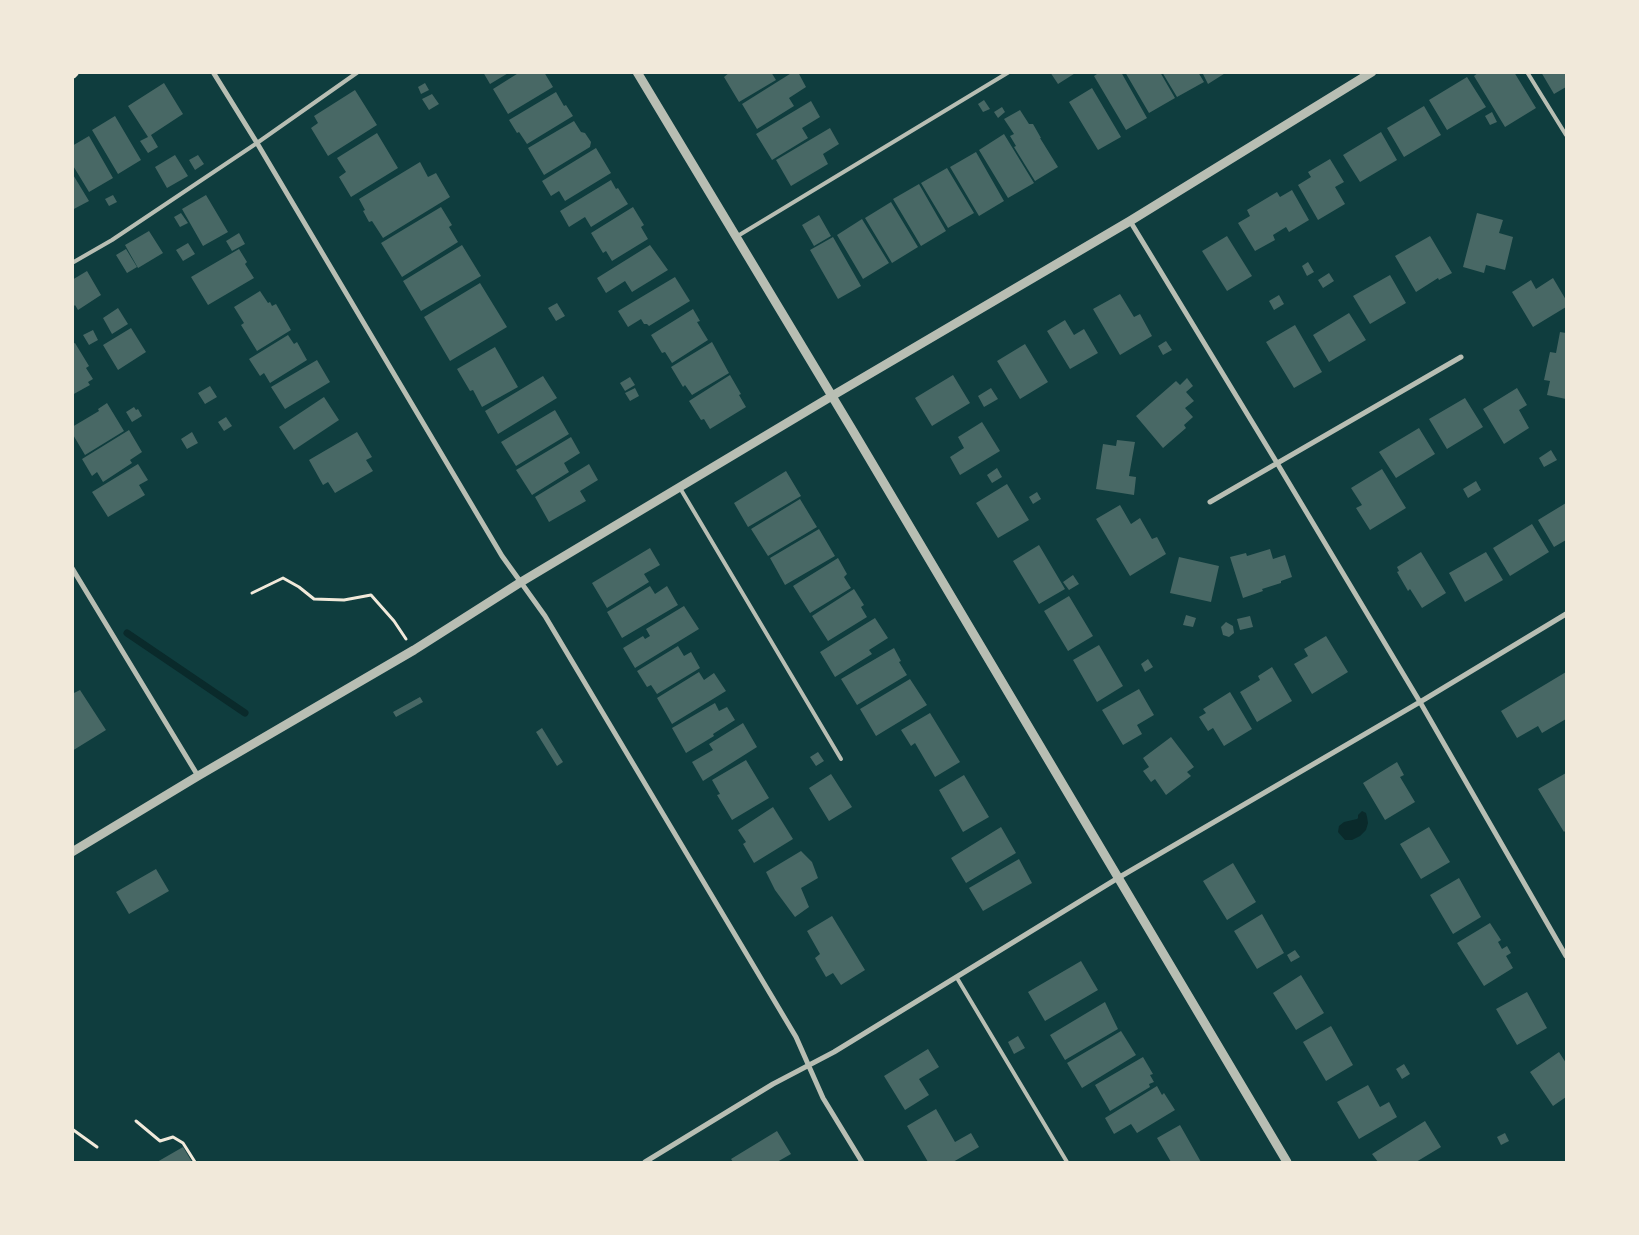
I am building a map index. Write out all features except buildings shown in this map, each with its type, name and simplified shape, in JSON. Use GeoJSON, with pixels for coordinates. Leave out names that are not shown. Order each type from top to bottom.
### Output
{"type":"FeatureCollection","features":[{"type":"Feature","properties":{"kind":"street"},"geometry":{"type":"LineString","coordinates":[[214,72],[502,556],[545,616],[791,1028],[824,1098],[862,1162]]}},
{"type":"Feature","properties":{"kind":"street"},"geometry":{"type":"LineString","coordinates":[[637,72],[832,396],[1287,1162]]}},
{"type":"Feature","properties":{"kind":"street"},"geometry":{"type":"LineString","coordinates":[[72,852],[414,650],[520,582],[1130,221],[1372,72]]}},
{"type":"Feature","properties":{"kind":"street"},"geometry":{"type":"LineString","coordinates":[[1130,221],[1420,702],[1564,948],[1566,956]]}},
{"type":"Feature","properties":{"kind":"street"},"geometry":{"type":"LineString","coordinates":[[1210,502],[1461,356]]}},
{"type":"Feature","properties":{"kind":"street"},"geometry":{"type":"LineString","coordinates":[[72,568],[198,776]]}},
{"type":"Feature","properties":{"kind":"street"},"geometry":{"type":"LineString","coordinates":[[645,1162],[773,1084],[834,1052],[1118,878],[1420,702],[1566,614]]}},
{"type":"Feature","properties":{"kind":"lane"},"geometry":{"type":"LineString","coordinates":[[72,263],[112,240],[257,143],[358,72]]}},
{"type":"Feature","properties":{"kind":"lane"},"geometry":{"type":"LineString","coordinates":[[736,237],[1010,72]]}},
{"type":"Feature","properties":{"kind":"lane"},"geometry":{"type":"LineString","coordinates":[[1528,72],[1566,135]]}},
{"type":"Feature","properties":{"kind":"lane"},"geometry":{"type":"LineString","coordinates":[[680,487],[841,759]]}},
{"type":"Feature","properties":{"kind":"lane"},"geometry":{"type":"LineString","coordinates":[[957,978],[1067,1162]]}},
{"type":"Feature","properties":{"kind":"path"},"geometry":{"type":"LineString","coordinates":[[252,593],[283,578],[299,587],[314,599],[344,600],[371,595],[394,621],[414,650]]}},
{"type":"Feature","properties":{"kind":"path"},"geometry":{"type":"LineString","coordinates":[[136,1121],[160,1141],[173,1137],[183,1143],[195,1162]]}},
{"type":"Feature","properties":{"kind":"path"},"geometry":{"type":"LineString","coordinates":[[72,1128],[97,1147]]}},
{"type":"Feature","properties":{"kind":"water"},"geometry":{"type":"Polygon","coordinates":[[[1362,811],[1366,813],[1367,817],[1366,830],[1352,840],[1345,840],[1338,832],[1339,826],[1344,822],[1357,819],[1362,811]]]}},
{"type":"Feature","properties":{"kind":"waterway"},"geometry":{"type":"LineString","coordinates":[[127,633],[245,713]]}}]}
